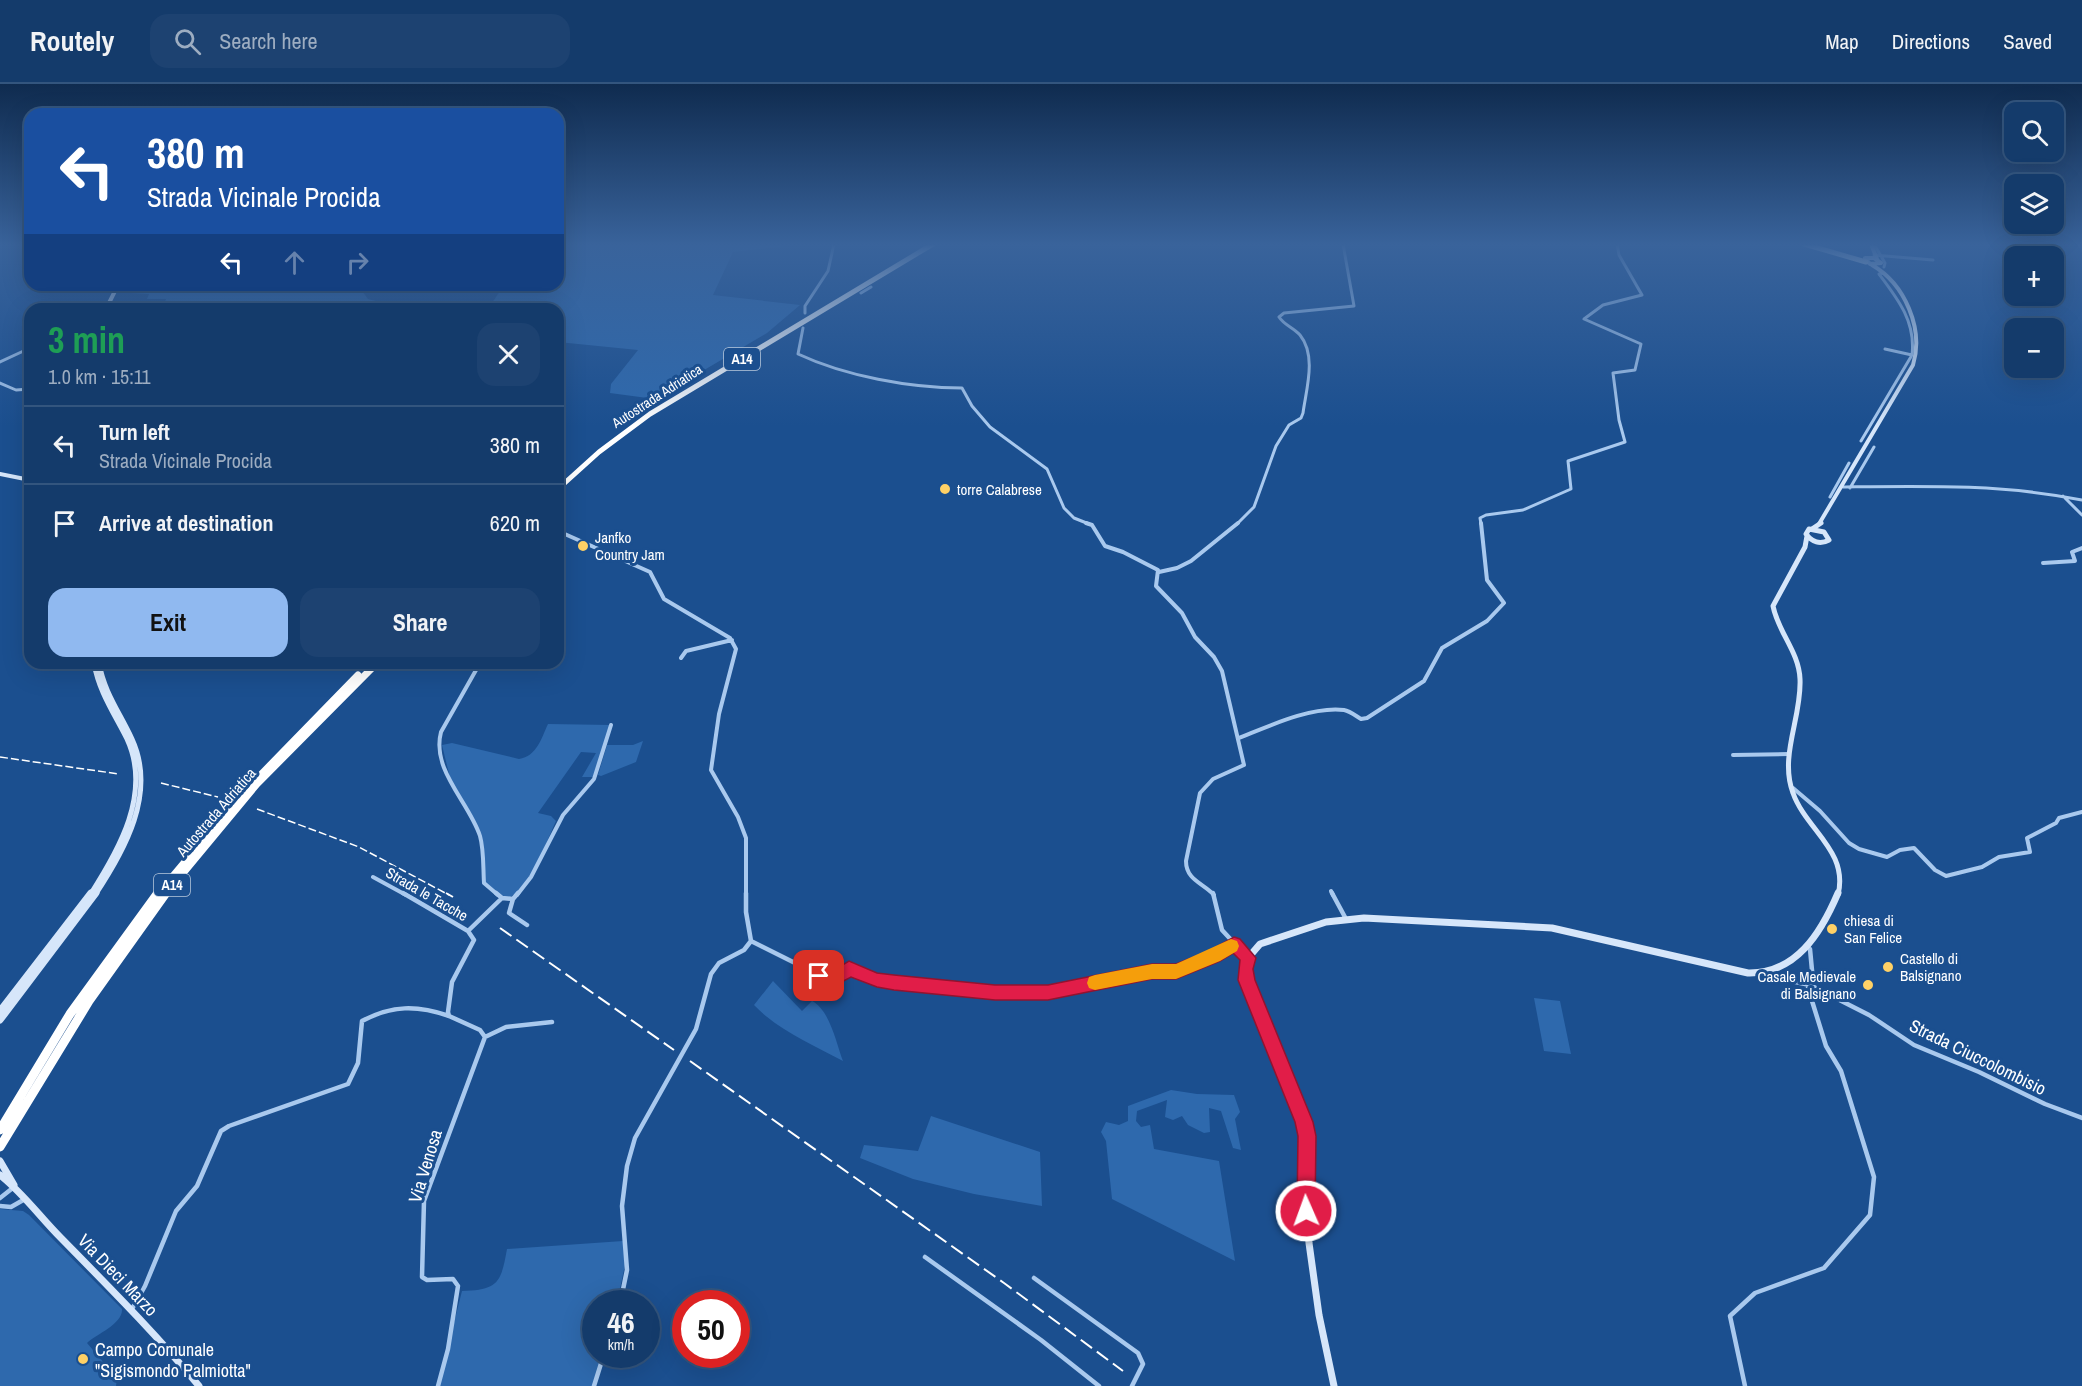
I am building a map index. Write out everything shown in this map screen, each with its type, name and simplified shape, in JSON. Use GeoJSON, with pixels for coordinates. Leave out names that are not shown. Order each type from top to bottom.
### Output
{"type":"FeatureCollection","features":[{"type":"Feature","properties":{"kind":"highway","name":"Autostrada Adriatica"},"geometry":{"type":"LineString","coordinates":[[564,482],[596,449],[648,412],[826,305]]}},
{"type":"Feature","properties":{"kind":"highway","name":"Autostrada Adriatica"},"geometry":{"type":"LineString","coordinates":[[564,483],[599,452],[650,414],[832,305]]}},
{"type":"Feature","properties":{"kind":"highway","name":"Autostrada Adriatica"},"geometry":{"type":"LineString","coordinates":[[0,1147],[2,1134],[70,1015],[162,887],[256,777],[364,669]]}},
{"type":"Feature","properties":{"kind":"highway","name":"Autostrada Adriatica"},"geometry":{"type":"LineString","coordinates":[[2,1134],[81,1010],[132,937],[190,862],[262,778],[371,669]]}},
{"type":"Feature","properties":{"kind":"main road"},"geometry":{"type":"LineString","coordinates":[[1334,1386],[1319,1311],[1307,1224],[1305,1194],[1307,1136],[1304,1122],[1246,980],[1245,969],[1248,958],[1260,944],[1270,939],[1326,922],[1346,919],[1552,928],[1748,973],[1767,973],[1789,965],[1807,945],[1829,912],[1840,888],[1842,874],[1837,857],[1796,802],[1791,788],[1789,772],[1801,679],[1795,654],[1777,621],[1773,606],[1805,547],[1807,530],[1822,522],[1916,358],[1918,334],[1907,305]]}},
{"type":"Feature","properties":{"kind":"main road"},"geometry":{"type":"LineString","coordinates":[[0,474],[24,479]]}},
{"type":"Feature","properties":{"kind":"main road"},"geometry":{"type":"LineString","coordinates":[[1822,522],[1824,532]]}},
{"type":"Feature","properties":{"kind":"main road"},"geometry":{"type":"LineString","coordinates":[[1807,536],[1814,541],[1828,542],[1829,536],[1812,529]]}},
{"type":"Feature","properties":{"kind":"main road"},"geometry":{"type":"LineString","coordinates":[[1805,547],[1814,541]]}},
{"type":"Feature","properties":{"kind":"main road"},"geometry":{"type":"LineString","coordinates":[[0,1011],[97,885],[116,853],[132,813],[136,789],[134,760],[127,742],[101,695],[95,669]]}},
{"type":"Feature","properties":{"kind":"main road"},"geometry":{"type":"LineString","coordinates":[[0,1020],[109,874],[125,846],[136,816],[142,783],[139,755],[134,740],[106,693],[100,669]]}},
{"type":"Feature","properties":{"kind":"main road"},"geometry":{"type":"LineString","coordinates":[[0,1161],[14,1186]]}},
{"type":"Feature","properties":{"kind":"main road"},"geometry":{"type":"LineString","coordinates":[[0,1175],[14,1186]]}},
{"type":"Feature","properties":{"kind":"main road","name":"Via Dieci Marzo"},"geometry":{"type":"LineString","coordinates":[[14,1186],[48,1226],[131,1310],[199,1386]]}},
{"type":"Feature","properties":{"kind":"street"},"geometry":{"type":"LineString","coordinates":[[805,313],[806,305]]}},
{"type":"Feature","properties":{"kind":"street"},"geometry":{"type":"LineString","coordinates":[[1159,572],[1182,566],[1203,553],[1219,536],[1231,530],[1255,504],[1276,446],[1289,425],[1302,416],[1308,358],[1306,346],[1295,331],[1279,317],[1284,313],[1354,305]]}},
{"type":"Feature","properties":{"kind":"street"},"geometry":{"type":"LineString","coordinates":[[1239,738],[1291,718],[1323,712],[1346,710],[1357,718],[1364,719],[1424,681],[1428,677],[1439,650],[1456,638],[1485,625],[1504,603],[1503,597],[1491,588],[1487,580],[1480,518],[1486,515],[1523,510],[1571,489],[1573,485],[1567,466],[1568,461],[1624,443],[1613,373],[1635,370],[1641,344],[1584,319],[1604,305]]}},
{"type":"Feature","properties":{"kind":"street"},"geometry":{"type":"LineString","coordinates":[[1861,441],[1912,355],[1913,341],[1909,321],[1901,305]]}},
{"type":"Feature","properties":{"kind":"street"},"geometry":{"type":"LineString","coordinates":[[802,328],[798,354],[821,364],[930,388],[962,388],[972,406],[990,427],[1047,469],[1061,504],[1068,513],[1092,525],[1105,546],[1151,565],[1159,572]]}},
{"type":"Feature","properties":{"kind":"street"},"geometry":{"type":"LineString","coordinates":[[1885,349],[1912,355]]}},
{"type":"Feature","properties":{"kind":"street"},"geometry":{"type":"LineString","coordinates":[[1,362],[24,351]]}},
{"type":"Feature","properties":{"kind":"street"},"geometry":{"type":"LineString","coordinates":[[0,383],[16,390],[24,389]]}},
{"type":"Feature","properties":{"kind":"street"},"geometry":{"type":"LineString","coordinates":[[1876,415],[1882,417]]}},
{"type":"Feature","properties":{"kind":"street"},"geometry":{"type":"LineString","coordinates":[[1850,488],[1874,447]]}},
{"type":"Feature","properties":{"kind":"street"},"geometry":{"type":"LineString","coordinates":[[1830,497],[1849,463]]}},
{"type":"Feature","properties":{"kind":"street"},"geometry":{"type":"LineString","coordinates":[[1842,477],[1848,479]]}},
{"type":"Feature","properties":{"kind":"street"},"geometry":{"type":"LineString","coordinates":[[1843,487],[1932,485],[2057,495],[2082,500]]}},
{"type":"Feature","properties":{"kind":"street"},"geometry":{"type":"LineString","coordinates":[[2063,496],[2082,515]]}},
{"type":"Feature","properties":{"kind":"street"},"geometry":{"type":"LineString","coordinates":[[564,534],[650,572],[659,592],[667,602],[732,640],[736,655],[719,714],[711,770],[738,817],[746,838],[746,912],[751,941],[744,950],[723,958],[715,967],[705,989],[696,1029],[635,1138],[630,1152],[622,1218],[627,1245],[627,1270],[623,1290]]}},
{"type":"Feature","properties":{"kind":"street"},"geometry":{"type":"LineString","coordinates":[[2043,563],[2075,561],[2072,552],[2082,548]]}},
{"type":"Feature","properties":{"kind":"street"},"geometry":{"type":"LineString","coordinates":[[1159,572],[1156,586],[1182,613],[1195,637],[1214,657],[1222,671],[1239,738],[1244,765],[1214,779],[1202,790],[1186,861],[1188,872],[1194,881],[1209,887],[1214,892],[1220,924],[1234,944],[1248,958]]}},
{"type":"Feature","properties":{"kind":"street"},"geometry":{"type":"LineString","coordinates":[[681,658],[686,651],[732,640]]}},
{"type":"Feature","properties":{"kind":"street"},"geometry":{"type":"LineString","coordinates":[[477,669],[441,732],[438,743],[452,786],[480,836],[486,887],[502,898],[513,899]]}},
{"type":"Feature","properties":{"kind":"street"},"geometry":{"type":"LineString","coordinates":[[527,925],[509,914],[513,899],[531,877],[563,814],[594,779],[611,725]]}},
{"type":"Feature","properties":{"kind":"street"},"geometry":{"type":"LineString","coordinates":[[1733,755],[1791,754]]}},
{"type":"Feature","properties":{"kind":"street"},"geometry":{"type":"LineString","coordinates":[[1791,788],[1820,811],[1853,847],[1887,857],[1900,850],[1914,848],[1935,870],[1946,876],[1982,867],[1999,857],[2030,852],[2027,838],[2056,824],[2059,818],[2082,812]]}},
{"type":"Feature","properties":{"kind":"street","name":"Strada le Tacche"},"geometry":{"type":"LineString","coordinates":[[373,877],[468,931],[474,940],[452,982],[448,998],[449,1016]]}},
{"type":"Feature","properties":{"kind":"street"},"geometry":{"type":"LineString","coordinates":[[1331,891],[1346,919]]}},
{"type":"Feature","properties":{"kind":"street","name":"Strada le Tacche"},"geometry":{"type":"LineString","coordinates":[[468,931],[502,898]]}},
{"type":"Feature","properties":{"kind":"street"},"geometry":{"type":"LineString","coordinates":[[751,941],[829,980],[849,969],[877,980],[995,992],[1048,992],[1152,972],[1176,971],[1214,956],[1234,944]]}},
{"type":"Feature","properties":{"kind":"street"},"geometry":{"type":"LineString","coordinates":[[1745,1386],[1730,1316],[1755,1293],[1824,1268],[1870,1215],[1874,1177],[1841,1071],[1826,1046],[1808,988],[1812,981],[1812,970],[1810,949],[1807,945]]}},
{"type":"Feature","properties":{"kind":"street","name":"Strada Ciuccolombisio"},"geometry":{"type":"LineString","coordinates":[[1767,973],[1771,977],[1810,985],[1869,1015],[1914,1045],[2045,1104],[2082,1118]]}},
{"type":"Feature","properties":{"kind":"street"},"geometry":{"type":"LineString","coordinates":[[131,1310],[145,1286],[176,1211],[197,1186],[221,1131],[348,1084],[358,1069],[359,1035],[362,1021],[414,1005],[449,1016],[485,1035],[506,1027],[552,1022]]}},
{"type":"Feature","properties":{"kind":"street","name":"Via Venosa"},"geometry":{"type":"LineString","coordinates":[[438,1386],[448,1348],[458,1286],[453,1279],[427,1280],[423,1277],[424,1201],[485,1035]]}},
{"type":"Feature","properties":{"kind":"street"},"geometry":{"type":"LineString","coordinates":[[0,1198],[14,1186]]}},
{"type":"Feature","properties":{"kind":"street"},"geometry":{"type":"LineString","coordinates":[[0,1206],[11,1207],[25,1199]]}},
{"type":"Feature","properties":{"kind":"street"},"geometry":{"type":"LineString","coordinates":[[925,1257],[1041,1340],[1099,1386]]}},
{"type":"Feature","properties":{"kind":"street"},"geometry":{"type":"LineString","coordinates":[[1034,1278],[1138,1353],[1143,1364],[1132,1386]]}},
{"type":"Feature","properties":{"kind":"street"},"geometry":{"type":"LineString","coordinates":[[594,1386],[600,1368]]}},
{"type":"Feature","properties":{"kind":"shaded area"},"geometry":{"type":"Polygon","coordinates":[[[564,305],[800,305],[767,333],[655,399],[610,393],[611,384],[638,350],[564,343],[564,305]]]}},
{"type":"Feature","properties":{"kind":"shaded area"},"geometry":{"type":"Polygon","coordinates":[[[548,724],[611,725],[593,777],[582,777],[596,753],[581,752],[538,813],[551,816],[556,821],[530,876],[515,894],[507,899],[486,887],[480,836],[452,786],[442,745],[452,743],[519,759],[534,751],[548,724]]]}},
{"type":"Feature","properties":{"kind":"shaded area"},"geometry":{"type":"Polygon","coordinates":[[[643,741],[636,762],[601,776],[598,775],[607,745],[633,745],[643,741]]]}},
{"type":"Feature","properties":{"kind":"shaded area"},"geometry":{"type":"Polygon","coordinates":[[[773,981],[802,1011],[812,1001],[818,1005],[828,1019],[843,1061],[784,1029],[754,1005],[773,981]]]}},
{"type":"Feature","properties":{"kind":"shaded area"},"geometry":{"type":"Polygon","coordinates":[[[1534,998],[1560,1001],[1571,1054],[1544,1051],[1534,998]]]}},
{"type":"Feature","properties":{"kind":"shaded area"},"geometry":{"type":"Polygon","coordinates":[[[1171,1090],[1197,1094],[1234,1095],[1240,1112],[1235,1119],[1241,1150],[1233,1148],[1221,1111],[1209,1108],[1210,1132],[1204,1133],[1188,1125],[1182,1116],[1173,1120],[1165,1117],[1167,1100],[1137,1111],[1136,1121],[1141,1127],[1150,1125],[1154,1149],[1219,1161],[1235,1261],[1112,1199],[1106,1141],[1101,1132],[1106,1122],[1119,1125],[1128,1121],[1128,1106],[1171,1090]]]}},
{"type":"Feature","properties":{"kind":"shaded area"},"geometry":{"type":"Polygon","coordinates":[[[931,1116],[1040,1152],[1042,1206],[974,1194],[913,1179],[860,1158],[864,1145],[918,1151],[931,1116]]]}},
{"type":"Feature","properties":{"kind":"shaded area"},"geometry":{"type":"Polygon","coordinates":[[[0,1209],[23,1211],[29,1215],[122,1309],[114,1324],[87,1343],[117,1378],[116,1386],[0,1386],[0,1209]]]}},
{"type":"Feature","properties":{"kind":"shaded area"},"geometry":{"type":"Polygon","coordinates":[[[623,1241],[625,1265],[620,1290],[582,1290],[582,1368],[599,1368],[594,1386],[438,1386],[462,1291],[483,1289],[496,1282],[500,1277],[507,1249],[623,1241]]]}},
{"type":"Feature","properties":{"kind":"railway"},"geometry":{"type":"LineString","coordinates":[[0,757],[119,774]]}},
{"type":"Feature","properties":{"kind":"railway"},"geometry":{"type":"LineString","coordinates":[[161,783],[218,797]]}},
{"type":"Feature","properties":{"kind":"railway"},"geometry":{"type":"LineString","coordinates":[[257,809],[359,847],[449,895]]}},
{"type":"Feature","properties":{"kind":"railway"},"geometry":{"type":"LineString","coordinates":[[446,893],[453,897]]}},
{"type":"Feature","properties":{"kind":"railway"},"geometry":{"type":"LineString","coordinates":[[500,928],[674,1050]]}},
{"type":"Feature","properties":{"kind":"railway"},"geometry":{"type":"LineString","coordinates":[[690,1061],[1004,1283],[1123,1371]]}},
{"type":"Feature","properties":{"kind":"slow traffic"},"geometry":{"type":"LineString","coordinates":[[1095,983],[1152,972],[1176,971],[1214,956],[1231,946]]}},
{"type":"Feature","properties":{"kind":"place","name":"torre Calabrese"},"geometry":{"type":"Point","coordinates":[945,489]}},
{"type":"Feature","properties":{"kind":"place","name":"Janfko Country Jam"},"geometry":{"type":"Point","coordinates":[583,546]}},
{"type":"Feature","properties":{"kind":"place","name":"chiesa di San Felice"},"geometry":{"type":"Point","coordinates":[1832,929]}},
{"type":"Feature","properties":{"kind":"place","name":"Castello di Balsignano"},"geometry":{"type":"Point","coordinates":[1888,967]}},
{"type":"Feature","properties":{"kind":"place","name":"Casale Medievale di Balsignano"},"geometry":{"type":"Point","coordinates":[1868,985]}},
{"type":"Feature","properties":{"kind":"place","name":"Campo Comunale \"Sigismondo Palmiotta\""},"geometry":{"type":"Point","coordinates":[83,1359]}},
{"type":"Feature","properties":{"kind":"route"},"geometry":{"type":"LineString","coordinates":[[819,976],[832,980],[849,969],[877,980],[894,982],[995,992],[1048,992],[1152,972],[1176,971],[1214,956],[1234,944],[1248,958],[1245,969],[1246,980],[1304,1122],[1307,1136],[1306,1211]]}}]}
